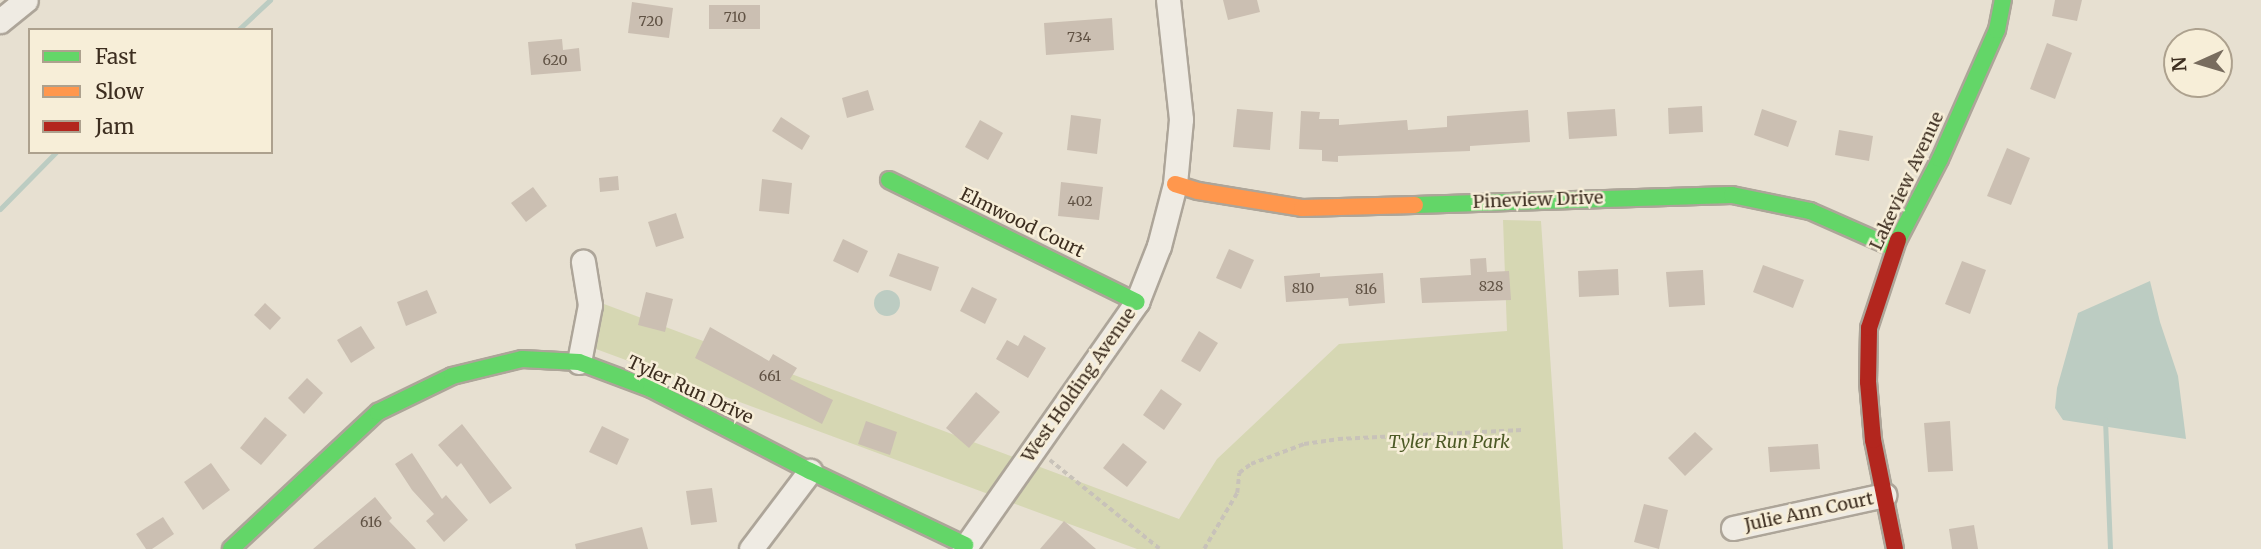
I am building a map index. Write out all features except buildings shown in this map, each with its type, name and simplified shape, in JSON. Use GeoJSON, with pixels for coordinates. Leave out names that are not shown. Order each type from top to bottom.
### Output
{"type":"FeatureCollection","features":[{"type":"Feature","properties":{"kind":"street"},"geometry":{"type":"LineString","coordinates":[[0,21],[26,0]]}},
{"type":"Feature","properties":{"kind":"street","name":"West Holding Avenue"},"geometry":{"type":"LineString","coordinates":[[965,547],[1137,302],[1159,246],[1175,184],[1181,119],[1168,0]]}},
{"type":"Feature","properties":{"kind":"street","name":"Lakeview Avenue"},"geometry":{"type":"LineString","coordinates":[[1895,549],[1873,440],[1868,382],[1869,328],[1894,248],[1940,159],[1997,30],[2003,0]]}},
{"type":"Feature","properties":{"kind":"street","name":"Elmwood Court"},"geometry":{"type":"LineString","coordinates":[[889,180],[1137,302]]}},
{"type":"Feature","properties":{"kind":"street","name":"Pineview Drive"},"geometry":{"type":"LineString","coordinates":[[1175,184],[1198,191],[1302,208],[1732,195],[1810,211],[1894,248]]}},
{"type":"Feature","properties":{"kind":"street"},"geometry":{"type":"LineString","coordinates":[[579,362],[590,305],[583,262]]}},
{"type":"Feature","properties":{"kind":"street","name":"Tyler Run Drive"},"geometry":{"type":"LineString","coordinates":[[231,549],[378,412],[452,376],[522,359],[579,362],[651,389],[965,547]]}},
{"type":"Feature","properties":{"kind":"street"},"geometry":{"type":"LineString","coordinates":[[751,549],[810,471]]}},
{"type":"Feature","properties":{"kind":"street","name":"Julie Ann Court"},"geometry":{"type":"LineString","coordinates":[[1733,528],[1884,495]]}},
{"type":"Feature","properties":{"kind":"path"},"geometry":{"type":"LineString","coordinates":[[1204,549],[1237,493],[1239,473],[1251,464],[1304,444],[1338,439],[1522,430]]}},
{"type":"Feature","properties":{"kind":"path"},"geometry":{"type":"LineString","coordinates":[[1034,448],[1160,549]]}},
{"type":"Feature","properties":{"kind":"green space","name":"Tyler Run Park"},"geometry":{"type":"Polygon","coordinates":[[[1503,220],[1541,221],[1563,549],[1137,549],[596,349],[604,304],[1179,519],[1217,459],[1339,344],[1507,331],[1503,220]]]}},
{"type":"Feature","properties":{"kind":"shaded area"},"geometry":{"type":"Polygon","coordinates":[[[2150,281],[2178,376],[2186,439],[2063,420],[2055,408],[2057,388],[2078,313],[2150,281]]]}},
{"type":"Feature","properties":{"kind":"shaded area"},"geometry":{"type":"Polygon","coordinates":[[[887,290],[896,294],[900,303],[896,312],[887,316],[878,312],[874,303],[878,294],[887,290]]]}},
{"type":"Feature","properties":{"kind":"waterway"},"geometry":{"type":"LineString","coordinates":[[240,28],[270,0]]}},
{"type":"Feature","properties":{"kind":"waterway"},"geometry":{"type":"LineString","coordinates":[[0,209],[54,154]]}},
{"type":"Feature","properties":{"kind":"waterway"},"geometry":{"type":"LineString","coordinates":[[2105,419],[2110,549]]}},
{"type":"Feature","properties":{"kind":"traffic: fast"},"geometry":{"type":"LineString","coordinates":[[1898,240],[1940,159],[1997,30],[2003,0]]}},
{"type":"Feature","properties":{"kind":"traffic: fast"},"geometry":{"type":"LineString","coordinates":[[889,180],[1137,302]]}},
{"type":"Feature","properties":{"kind":"traffic: fast"},"geometry":{"type":"LineString","coordinates":[[1415,205],[1732,195],[1810,211],[1894,248]]}},
{"type":"Feature","properties":{"kind":"traffic: fast"},"geometry":{"type":"LineString","coordinates":[[231,549],[378,412],[452,376],[522,359],[579,362],[651,389],[810,471],[965,545]]}},
{"type":"Feature","properties":{"kind":"traffic: slow"},"geometry":{"type":"LineString","coordinates":[[1175,184],[1198,191],[1302,208],[1415,205]]}},
{"type":"Feature","properties":{"kind":"traffic: jam"},"geometry":{"type":"LineString","coordinates":[[1895,549],[1873,440],[1868,382],[1869,328],[1898,240]]}}]}
